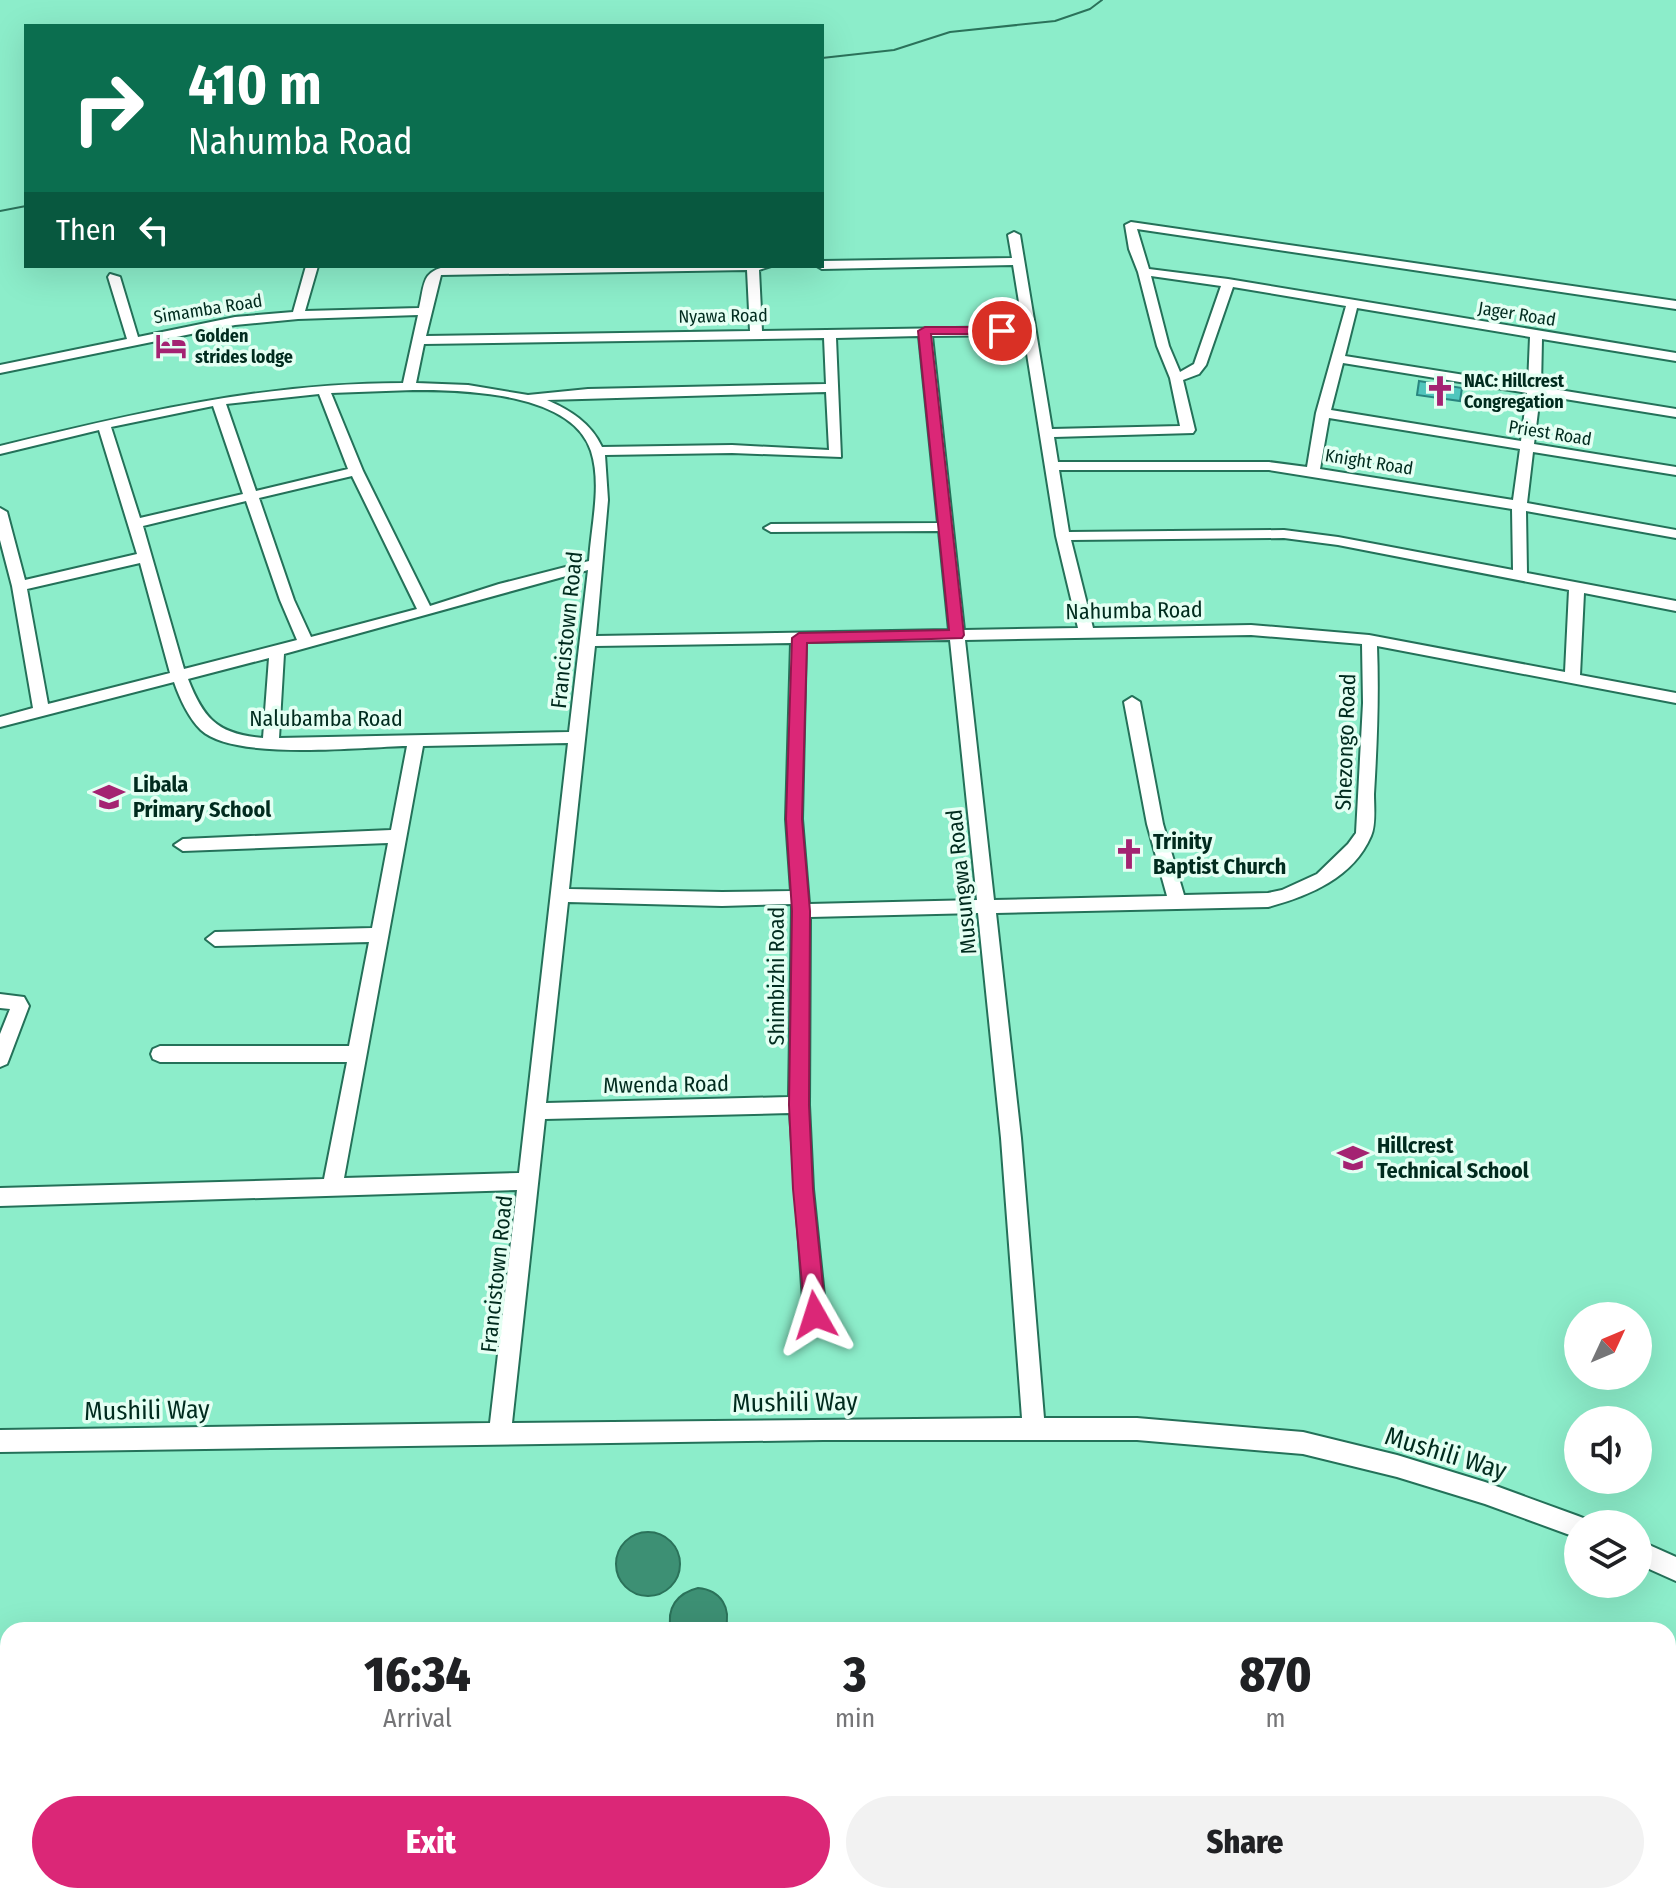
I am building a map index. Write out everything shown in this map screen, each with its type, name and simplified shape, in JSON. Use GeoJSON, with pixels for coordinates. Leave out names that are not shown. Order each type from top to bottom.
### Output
{"type":"FeatureCollection","features":[{"type":"Feature","properties":{"kind":"street"},"geometry":{"type":"LineString","coordinates":[[1046,433],[1188,430],[1176,378],[1135,249],[1131,225],[1676,305]]}},
{"type":"Feature","properties":{"kind":"street"},"geometry":{"type":"LineString","coordinates":[[1014,235],[1063,536],[1087,634]]}},
{"type":"Feature","properties":{"kind":"street"},"geometry":{"type":"LineString","coordinates":[[824,265],[1018,261]]}},
{"type":"Feature","properties":{"kind":"street"},"geometry":{"type":"LineString","coordinates":[[298,315],[311,268]]}},
{"type":"Feature","properties":{"kind":"street"},"geometry":{"type":"LineString","coordinates":[[408,389],[432,277],[437,272],[601,268]]}},
{"type":"Feature","properties":{"kind":"street"},"geometry":{"type":"LineString","coordinates":[[753,268],[756,333]]}},
{"type":"Feature","properties":{"kind":"street","name":"Jager Road"},"geometry":{"type":"LineString","coordinates":[[1144,272],[1676,357]]}},
{"type":"Feature","properties":{"kind":"street"},"geometry":{"type":"LineString","coordinates":[[114,277],[133,340]]}},
{"type":"Feature","properties":{"kind":"street"},"geometry":{"type":"LineString","coordinates":[[1176,378],[1194,371],[1200,365],[1228,283]]}},
{"type":"Feature","properties":{"kind":"street"},"geometry":{"type":"LineString","coordinates":[[1313,471],[1323,413],[1352,305]]}},
{"type":"Feature","properties":{"kind":"street","name":"Simamba Road"},"geometry":{"type":"LineString","coordinates":[[1,367],[235,321],[298,315],[426,311]]}},
{"type":"Feature","properties":{"kind":"street","name":"Musungwa Road"},"geometry":{"type":"LineString","coordinates":[[925,331],[1011,1138],[1034,1430]]}},
{"type":"Feature","properties":{"kind":"street","name":"Nyawa Road"},"geometry":{"type":"LineString","coordinates":[[419,340],[1028,331]]}},
{"type":"Feature","properties":{"kind":"street"},"geometry":{"type":"LineString","coordinates":[[526,398],[569,416],[591,437],[598,451],[732,449],[836,454],[830,388],[830,333]]}},
{"type":"Feature","properties":{"kind":"street"},"geometry":{"type":"LineString","coordinates":[[1520,576],[1519,508],[1534,390],[1536,336]]}},
{"type":"Feature","properties":{"kind":"street"},"geometry":{"type":"LineString","coordinates":[[1339,359],[1676,413]]}},
{"type":"Feature","properties":{"kind":"street"},"geometry":{"type":"LineString","coordinates":[[0,450],[218,401],[324,391],[466,390],[526,398],[588,393],[830,388]]}},
{"type":"Feature","properties":{"kind":"street"},"geometry":{"type":"LineString","coordinates":[[324,391],[356,471],[426,612]]}},
{"type":"Feature","properties":{"kind":"street"},"geometry":{"type":"LineString","coordinates":[[218,401],[306,643]]}},
{"type":"Feature","properties":{"kind":"street","name":"Priest Road"},"geometry":{"type":"LineString","coordinates":[[1323,413],[1676,471]]}},
{"type":"Feature","properties":{"kind":"street","name":"Nalubamba Road"},"geometry":{"type":"LineString","coordinates":[[104,425],[145,557],[176,674],[193,708],[207,726],[229,739],[271,744],[577,737]]}},
{"type":"Feature","properties":{"kind":"street","name":"Francistown Road"},"geometry":{"type":"LineString","coordinates":[[500,1434],[596,564],[601,485],[598,451]]}},
{"type":"Feature","properties":{"kind":"street","name":"Knight Road"},"geometry":{"type":"LineString","coordinates":[[1052,466],[1257,464],[1676,534]]}},
{"type":"Feature","properties":{"kind":"street"},"geometry":{"type":"LineString","coordinates":[[134,524],[356,471]]}},
{"type":"Feature","properties":{"kind":"street"},"geometry":{"type":"LineString","coordinates":[[0,512],[19,586],[41,710]]}},
{"type":"Feature","properties":{"kind":"street"},"geometry":{"type":"LineString","coordinates":[[771,528],[944,527]]}},
{"type":"Feature","properties":{"kind":"street"},"geometry":{"type":"LineString","coordinates":[[1063,536],[1284,534],[1338,541],[1676,606]]}},
{"type":"Feature","properties":{"kind":"street"},"geometry":{"type":"LineString","coordinates":[[19,586],[145,557]]}},
{"type":"Feature","properties":{"kind":"street"},"geometry":{"type":"LineString","coordinates":[[0,722],[176,674],[426,612],[504,587],[596,564]]}},
{"type":"Feature","properties":{"kind":"street"},"geometry":{"type":"LineString","coordinates":[[1572,677],[1577,587]]}},
{"type":"Feature","properties":{"kind":"street","name":"Nahumba Road"},"geometry":{"type":"LineString","coordinates":[[587,641],[1251,630],[1369,640],[1676,698]]}},
{"type":"Feature","properties":{"kind":"street","name":"Shimbizhi Road"},"geometry":{"type":"LineString","coordinates":[[799,638],[794,819],[800,904],[799,1105],[815,1315]]}},
{"type":"Feature","properties":{"kind":"street","name":"Shezongo Road"},"geometry":{"type":"LineString","coordinates":[[559,895],[986,908],[1268,900],[1305,891],[1331,873],[1353,851],[1364,834],[1371,703],[1369,640]]}},
{"type":"Feature","properties":{"kind":"street"},"geometry":{"type":"LineString","coordinates":[[271,744],[277,649]]}},
{"type":"Feature","properties":{"kind":"street"},"geometry":{"type":"LineString","coordinates":[[1132,702],[1155,824],[1177,901]]}},
{"type":"Feature","properties":{"kind":"street"},"geometry":{"type":"LineString","coordinates":[[333,1185],[416,740]]}},
{"type":"Feature","properties":{"kind":"street"},"geometry":{"type":"LineString","coordinates":[[183,845],[400,836]]}},
{"type":"Feature","properties":{"kind":"street"},"geometry":{"type":"LineString","coordinates":[[215,939],[378,935]]}},
{"type":"Feature","properties":{"kind":"street"},"geometry":{"type":"LineString","coordinates":[[0,1001],[17,1002],[20,1006],[0,1059]]}},
{"type":"Feature","properties":{"kind":"street"},"geometry":{"type":"LineString","coordinates":[[160,1054],[356,1054]]}},
{"type":"Feature","properties":{"kind":"street","name":"Mwenda Road"},"geometry":{"type":"LineString","coordinates":[[534,1111],[799,1105]]}},
{"type":"Feature","properties":{"kind":"street"},"geometry":{"type":"LineString","coordinates":[[0,1197],[528,1181]]}},
{"type":"Feature","properties":{"kind":"street","name":"Mushili Way"},"geometry":{"type":"LineString","coordinates":[[0,1441],[1137,1429],[1303,1443],[1470,1488],[1564,1522]]}},
{"type":"Feature","properties":{"kind":"street"},"geometry":{"type":"LineString","coordinates":[[1652,1558],[1676,1569]]}},
{"type":"Feature","properties":{"kind":"shaded area"},"geometry":{"type":"Polygon","coordinates":[[[648,1532],[666,1538],[674,1546],[680,1564],[674,1582],[666,1590],[648,1596],[630,1590],[622,1582],[616,1564],[622,1546],[630,1538],[648,1532]]]}},
{"type":"Feature","properties":{"kind":"shaded area"},"geometry":{"type":"Polygon","coordinates":[[[706,1589],[718,1596],[726,1608],[727,1622],[670,1622],[675,1603],[691,1590],[706,1589]]]}},
{"type":"Feature","properties":{"kind":"building","name":"NAC: Hillcrest Congregation"},"geometry":{"type":"Polygon","coordinates":[[[1419,381],[1462,388],[1460,401],[1417,395],[1419,381]]]}},
{"type":"Feature","properties":{"kind":"waterway"},"geometry":{"type":"LineString","coordinates":[[824,58],[894,50],[950,32],[1055,21],[1090,9],[1102,0]]}},
{"type":"Feature","properties":{"kind":"waterway"},"geometry":{"type":"LineString","coordinates":[[0,211],[24,206]]}},
{"type":"Feature","properties":{"kind":"place","name":"Golden strides lodge"},"geometry":{"type":"Point","coordinates":[171,346]}},
{"type":"Feature","properties":{"kind":"place","name":"NAC: Hillcrest Congregation"},"geometry":{"type":"Point","coordinates":[1440,391]}},
{"type":"Feature","properties":{"kind":"place","name":"Libala Primary School"},"geometry":{"type":"Point","coordinates":[109,797]}},
{"type":"Feature","properties":{"kind":"place","name":"Trinity Baptist Church"},"geometry":{"type":"Point","coordinates":[1129,854]}},
{"type":"Feature","properties":{"kind":"place","name":"Hillcrest Technical School"},"geometry":{"type":"Point","coordinates":[1353,1158]}},
{"type":"Feature","properties":{"kind":"route"},"geometry":{"type":"LineString","coordinates":[[815,1315],[799,1105],[801,911],[794,819],[794,730],[799,638],[957,635],[925,331],[1002,331]]}}]}
